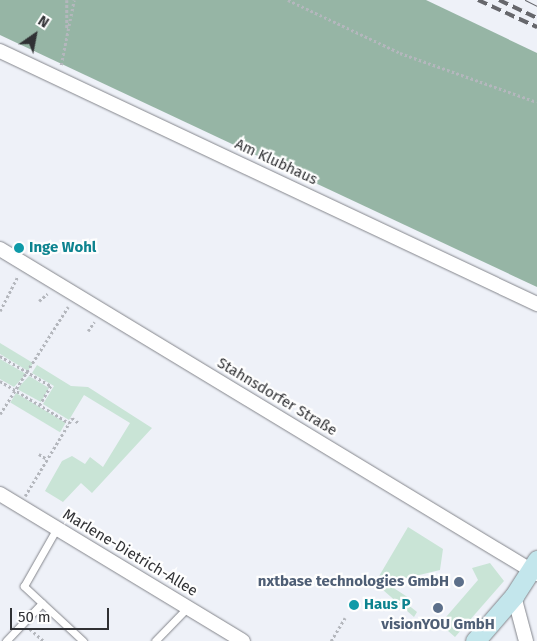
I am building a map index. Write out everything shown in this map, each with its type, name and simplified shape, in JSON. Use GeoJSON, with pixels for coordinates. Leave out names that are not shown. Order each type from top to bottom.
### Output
{"type":"FeatureCollection","features":[{"type":"Feature","properties":{"kind":"street","name":"Am Klubhaus"},"geometry":{"type":"LineString","coordinates":[[0,51],[59,76],[537,304]]}},
{"type":"Feature","properties":{"kind":"street","name":"Stahnsdorfer Straße"},"geometry":{"type":"LineString","coordinates":[[0,249],[535,568]]}},
{"type":"Feature","properties":{"kind":"street","name":"Marlene-Dietrich-Allee"},"geometry":{"type":"LineString","coordinates":[[0,494],[243,641]]}},
{"type":"Feature","properties":{"kind":"street"},"geometry":{"type":"LineString","coordinates":[[475,641],[514,596],[535,568]]}},
{"type":"Feature","properties":{"kind":"street"},"geometry":{"type":"LineString","coordinates":[[514,596],[526,641]]}},
{"type":"Feature","properties":{"kind":"lane"},"geometry":{"type":"LineString","coordinates":[[56,528],[24,586],[84,641]]}},
{"type":"Feature","properties":{"kind":"lane"},"geometry":{"type":"LineString","coordinates":[[6,641],[42,603]]}},
{"type":"Feature","properties":{"kind":"lane"},"geometry":{"type":"LineString","coordinates":[[155,641],[188,607]]}},
{"type":"Feature","properties":{"kind":"path"},"geometry":{"type":"LineString","coordinates":[[67,0],[68,34]]}},
{"type":"Feature","properties":{"kind":"path"},"geometry":{"type":"LineString","coordinates":[[59,76],[74,0]]}},
{"type":"Feature","properties":{"kind":"path"},"geometry":{"type":"LineString","coordinates":[[288,0],[400,53],[537,102]]}},
{"type":"Feature","properties":{"kind":"path"},"geometry":{"type":"LineString","coordinates":[[0,311],[20,278],[13,274]]}},
{"type":"Feature","properties":{"kind":"path"},"geometry":{"type":"LineString","coordinates":[[39,302],[45,293],[55,298]]}},
{"type":"Feature","properties":{"kind":"path"},"geometry":{"type":"LineString","coordinates":[[0,414],[14,390],[29,373],[69,307],[62,303]]}},
{"type":"Feature","properties":{"kind":"path"},"geometry":{"type":"LineString","coordinates":[[88,331],[94,322]]}},
{"type":"Feature","properties":{"kind":"path"},"geometry":{"type":"LineString","coordinates":[[0,356],[52,386],[40,405]]}},
{"type":"Feature","properties":{"kind":"path"},"geometry":{"type":"LineString","coordinates":[[0,381],[69,423]]}},
{"type":"Feature","properties":{"kind":"path"},"geometry":{"type":"LineString","coordinates":[[19,506],[72,418],[79,423]]}},
{"type":"Feature","properties":{"kind":"path"},"geometry":{"type":"LineString","coordinates":[[39,454],[47,459]]}},
{"type":"Feature","properties":{"kind":"path"},"geometry":{"type":"LineString","coordinates":[[331,641],[345,618]]}},
{"type":"Feature","properties":{"kind":"path"},"geometry":{"type":"LineString","coordinates":[[23,622],[44,641]]}},
{"type":"Feature","properties":{"kind":"green space"},"geometry":{"type":"Polygon","coordinates":[[[0,0],[426,0],[537,53],[537,287],[0,35],[0,0]]]}},
{"type":"Feature","properties":{"kind":"green space"},"geometry":{"type":"Polygon","coordinates":[[[0,343],[33,363],[28,371],[0,354],[0,343]]]}},
{"type":"Feature","properties":{"kind":"green space"},"geometry":{"type":"Polygon","coordinates":[[[0,359],[26,374],[14,387],[0,379],[0,359]]]}},
{"type":"Feature","properties":{"kind":"green space"},"geometry":{"type":"Polygon","coordinates":[[[37,365],[71,386],[88,387],[152,428],[92,493],[81,483],[63,502],[45,491],[62,461],[72,456],[85,464],[90,457],[103,467],[130,423],[84,395],[69,420],[43,404],[54,386],[32,373],[37,365]]]}},
{"type":"Feature","properties":{"kind":"green space"},"geometry":{"type":"Polygon","coordinates":[[[29,376],[49,388],[41,402],[17,389],[29,376]]]}},
{"type":"Feature","properties":{"kind":"green space"},"geometry":{"type":"Polygon","coordinates":[[[16,393],[66,423],[60,432],[10,402],[16,393]]]}},
{"type":"Feature","properties":{"kind":"green space"},"geometry":{"type":"Polygon","coordinates":[[[408,527],[443,549],[440,570],[386,583],[409,598],[407,604],[417,612],[414,617],[375,583],[408,527]]]}},
{"type":"Feature","properties":{"kind":"green space"},"geometry":{"type":"Polygon","coordinates":[[[490,563],[504,581],[455,637],[440,624],[478,580],[472,568],[490,563]]]}},
{"type":"Feature","properties":{"kind":"tram line"},"geometry":{"type":"LineString","coordinates":[[525,0],[537,6]]}},
{"type":"Feature","properties":{"kind":"railway"},"geometry":{"type":"LineString","coordinates":[[478,0],[537,27]]}},
{"type":"Feature","properties":{"kind":"railway"},"geometry":{"type":"LineString","coordinates":[[499,0],[537,18]]}},
{"type":"Feature","properties":{"kind":"place","name":"Inge Wohl"},"geometry":{"type":"Point","coordinates":[19,248]}},
{"type":"Feature","properties":{"kind":"place","name":"nxtbase technologies GmbH"},"geometry":{"type":"Point","coordinates":[459,582]}},
{"type":"Feature","properties":{"kind":"place","name":"Haus P"},"geometry":{"type":"Point","coordinates":[354,605]}},
{"type":"Feature","properties":{"kind":"place","name":"visionYOU GmbH"},"geometry":{"type":"Point","coordinates":[438,608]}}]}
